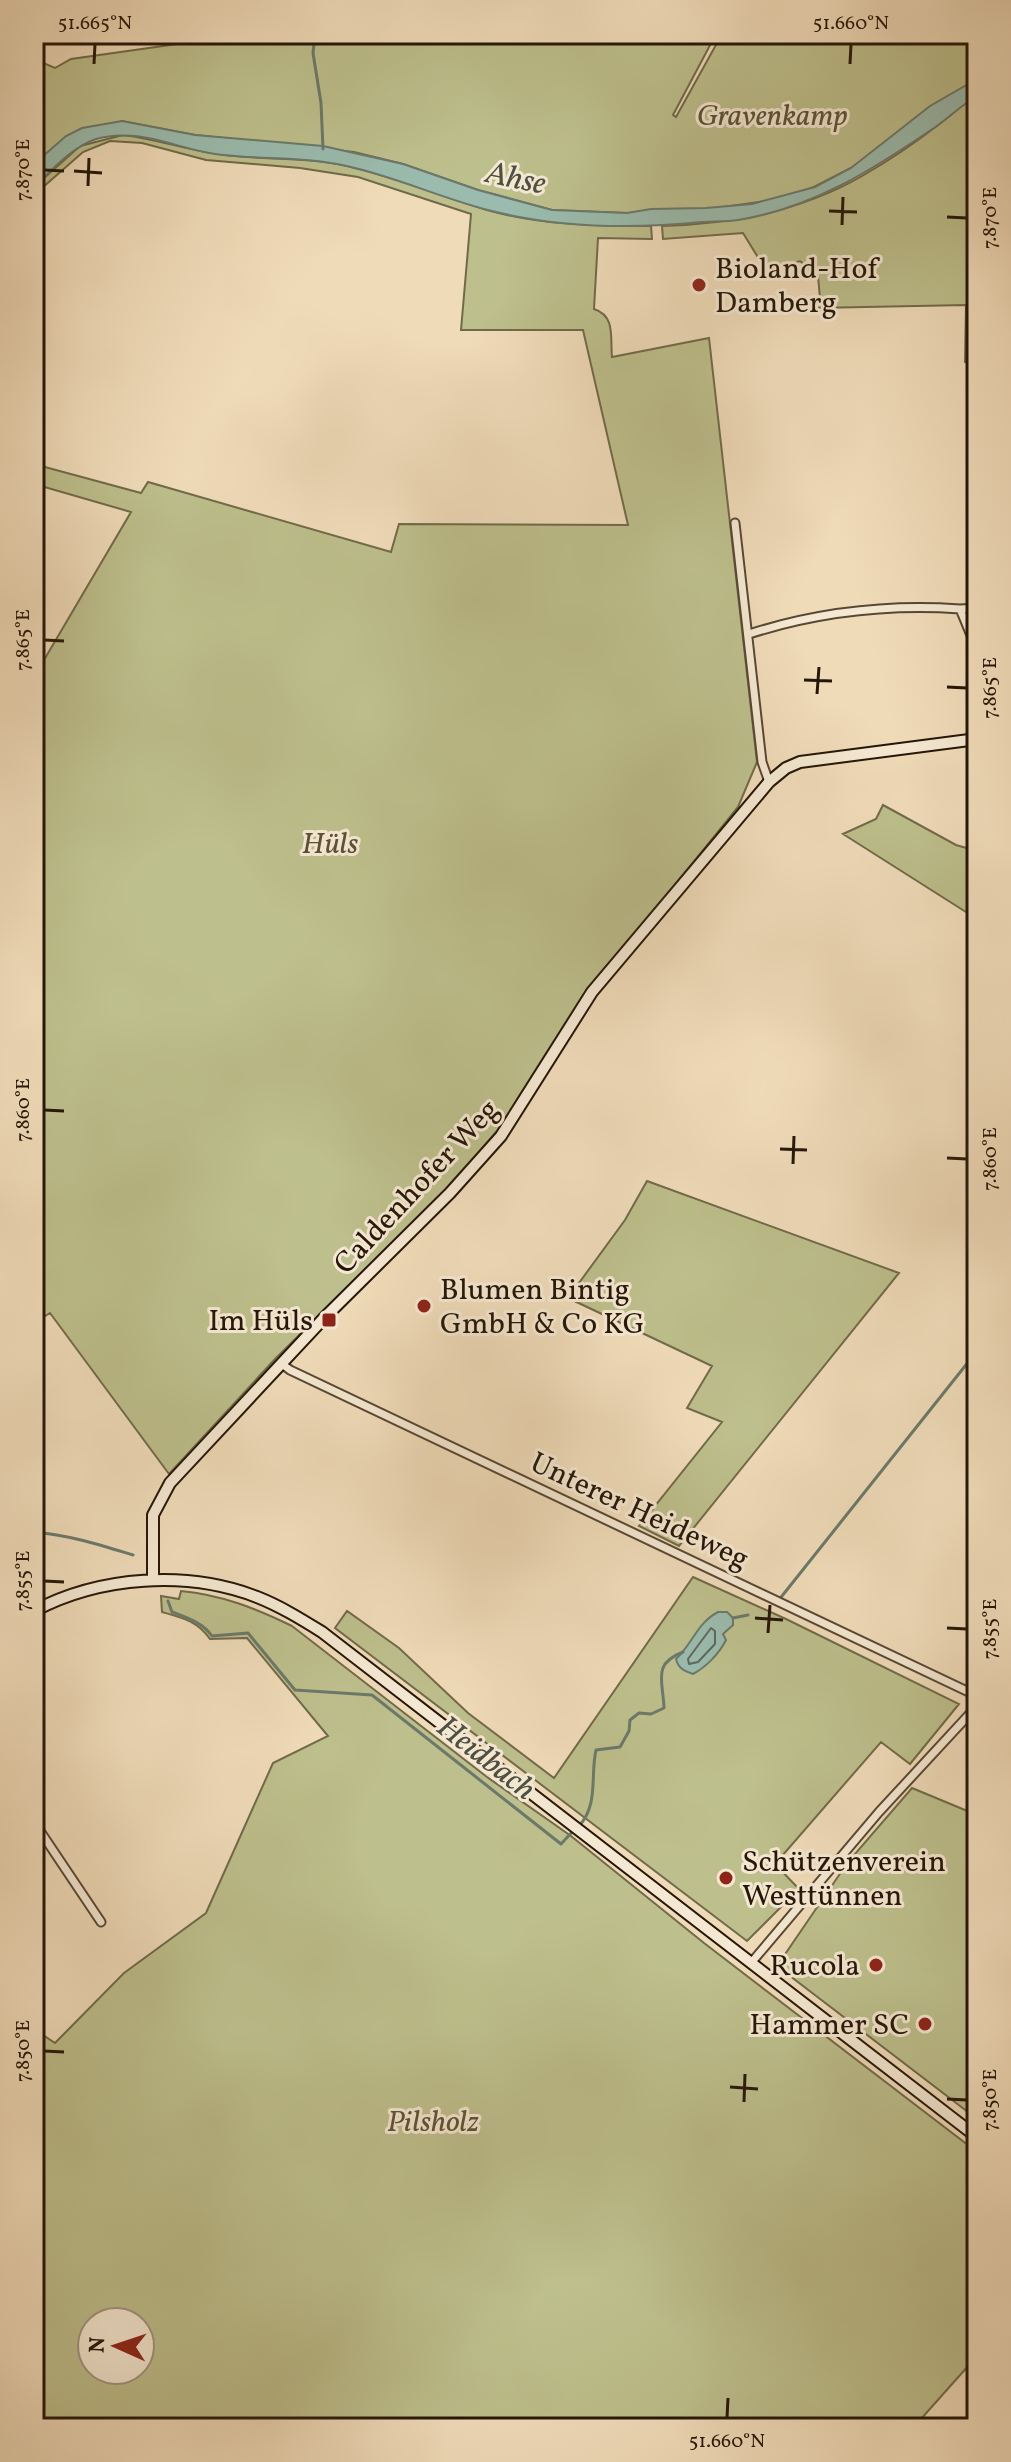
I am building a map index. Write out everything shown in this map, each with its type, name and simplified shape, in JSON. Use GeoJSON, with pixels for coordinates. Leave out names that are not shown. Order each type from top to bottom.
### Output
{"type":"FeatureCollection","features":[{"type":"Feature","properties":{"kind":"main road","name":"Caldenhofer Weg"},"geometry":{"type":"LineString","coordinates":[[153,1580],[153,1515],[163,1493],[325,1317],[450,1193],[501,1136],[592,992],[769,782],[786,768],[800,762],[977,739]]}},
{"type":"Feature","properties":{"kind":"main road"},"geometry":{"type":"LineString","coordinates":[[34,1611],[59,1599],[93,1589],[153,1580],[214,1585],[257,1597],[291,1613],[322,1632],[977,2137]]}},
{"type":"Feature","properties":{"kind":"street"},"geometry":{"type":"LineString","coordinates":[[735,523],[762,762],[769,782]]}},
{"type":"Feature","properties":{"kind":"street"},"geometry":{"type":"LineString","coordinates":[[749,634],[792,621],[848,611],[977,608]]}},
{"type":"Feature","properties":{"kind":"street"},"geometry":{"type":"LineString","coordinates":[[960,609],[977,650]]}},
{"type":"Feature","properties":{"kind":"street","name":"Unterer Heideweg"},"geometry":{"type":"LineString","coordinates":[[282,1364],[971,1693],[977,1699]]}},
{"type":"Feature","properties":{"kind":"street"},"geometry":{"type":"LineString","coordinates":[[751,1963],[873,1820],[977,1706]]}},
{"type":"Feature","properties":{"kind":"street"},"geometry":{"type":"LineString","coordinates":[[34,1822],[101,1922]]}},
{"type":"Feature","properties":{"kind":"green space","name":"Gravenkamp"},"geometry":{"type":"Polygon","coordinates":[[[248,34],[716,34],[673,115],[676,117],[722,34],[977,34],[977,81],[851,168],[814,187],[781,199],[702,210],[627,213],[552,210],[354,152],[195,135],[122,121],[34,168],[34,81],[44,75],[34,70],[34,59],[55,68],[71,59],[248,34]]]}},
{"type":"Feature","properties":{"kind":"green space"},"geometry":{"type":"Polygon","coordinates":[[[977,96],[977,362],[965,362],[966,305],[816,308],[820,298],[818,276],[800,261],[767,272],[743,233],[663,239],[662,226],[740,219],[791,207],[839,188],[901,152],[977,96]]]}},
{"type":"Feature","properties":{"kind":"green space","name":"Hüls"},"geometry":{"type":"Polygon","coordinates":[[[123,135],[225,155],[347,166],[487,210],[527,219],[589,225],[651,226],[652,239],[598,238],[594,309],[609,322],[612,357],[709,338],[757,762],[738,807],[611,964],[498,1130],[448,1188],[275,1359],[169,1474],[50,1313],[34,1323],[34,677],[131,512],[34,484],[34,464],[141,493],[148,482],[391,552],[399,524],[628,525],[583,330],[461,330],[471,214],[358,177],[300,168],[206,160],[142,143],[110,141],[83,152],[34,195],[34,187],[80,146],[123,135]]]}},
{"type":"Feature","properties":{"kind":"green space"},"geometry":{"type":"Polygon","coordinates":[[[883,805],[956,845],[977,851],[977,919],[843,834],[876,819],[883,805]]]}},
{"type":"Feature","properties":{"kind":"green space"},"geometry":{"type":"Polygon","coordinates":[[[647,1181],[899,1273],[679,1546],[639,1526],[722,1422],[687,1408],[712,1366],[568,1298],[625,1220],[647,1181]]]}},
{"type":"Feature","properties":{"kind":"green space"},"geometry":{"type":"Polygon","coordinates":[[[693,1577],[959,1704],[910,1764],[881,1742],[775,1864],[799,1889],[747,1941],[335,1628],[347,1611],[399,1648],[468,1713],[554,1778],[693,1577]]]}},
{"type":"Feature","properties":{"kind":"green space","name":"Pilsholz"},"geometry":{"type":"Polygon","coordinates":[[[181,1591],[224,1599],[292,1626],[487,1777],[571,1836],[704,1943],[977,2152],[977,2356],[913,2428],[34,2428],[34,2029],[55,2043],[124,1973],[206,1913],[273,1763],[328,1736],[247,1638],[210,1639],[195,1624],[162,1612],[161,1596],[179,1599],[181,1591]]]}},
{"type":"Feature","properties":{"kind":"green space","name":"Hammer SC"},"geometry":{"type":"Polygon","coordinates":[[[912,1788],[977,1815],[977,2119],[777,1966],[848,1862],[912,1788]]]}},
{"type":"Feature","properties":{"kind":"water"},"geometry":{"type":"Polygon","coordinates":[[[977,79],[977,96],[865,172],[817,197],[734,221],[623,226],[544,221],[474,206],[347,166],[215,154],[126,135],[96,139],[79,147],[34,187],[34,164],[66,136],[82,128],[122,121],[195,135],[323,146],[403,164],[478,190],[552,210],[627,213],[752,204],[815,187],[851,168],[930,106],[977,79]]]}},
{"type":"Feature","properties":{"kind":"water"},"geometry":{"type":"Polygon","coordinates":[[[718,1612],[727,1612],[733,1618],[733,1625],[723,1634],[726,1640],[712,1660],[698,1671],[693,1674],[684,1670],[676,1659],[705,1622],[718,1612]]]}},
{"type":"Feature","properties":{"kind":"waterway"},"geometry":{"type":"LineString","coordinates":[[315,34],[313,53],[321,103],[323,149]]}},
{"type":"Feature","properties":{"kind":"waterway","name":"Heidbach"},"geometry":{"type":"LineString","coordinates":[[778,1601],[977,1351]]}},
{"type":"Feature","properties":{"kind":"waterway","name":"Heidbach"},"geometry":{"type":"LineString","coordinates":[[34,1532],[72,1538],[133,1555]]}},
{"type":"Feature","properties":{"kind":"waterway","name":"Heidbach"},"geometry":{"type":"LineString","coordinates":[[168,1601],[172,1612],[199,1624],[212,1636],[248,1633],[295,1690],[372,1695],[561,1844],[573,1831]]}},
{"type":"Feature","properties":{"kind":"waterway","name":"Heidbach"},"geometry":{"type":"LineString","coordinates":[[733,1618],[748,1615]]}},
{"type":"Feature","properties":{"kind":"waterway","name":"Heidbach"},"geometry":{"type":"LineString","coordinates":[[579,1826],[592,1799],[596,1750],[620,1747],[629,1731],[630,1720],[639,1713],[651,1714],[664,1708],[663,1668],[683,1652]]}},
{"type":"Feature","properties":{"kind":"place","name":"Bioland-Hof Damberg"},"geometry":{"type":"Point","coordinates":[699,285]}},
{"type":"Feature","properties":{"kind":"place","name":"Blumen Bintig GmbH & Co KG"},"geometry":{"type":"Point","coordinates":[424,1306]}},
{"type":"Feature","properties":{"kind":"place","name":"Im Hüls"},"geometry":{"type":"Point","coordinates":[329,1320]}},
{"type":"Feature","properties":{"kind":"place","name":"Schützenverein Westtünnen"},"geometry":{"type":"Point","coordinates":[726,1878]}},
{"type":"Feature","properties":{"kind":"place","name":"Rucola"},"geometry":{"type":"Point","coordinates":[876,1965]}},
{"type":"Feature","properties":{"kind":"place","name":"Hammer SC"},"geometry":{"type":"Point","coordinates":[925,2024]}},
{"type":"Feature","properties":{"kind":"water label","name":"Ahse"},"geometry":{"type":"Point","coordinates":[516,177]}}]}
